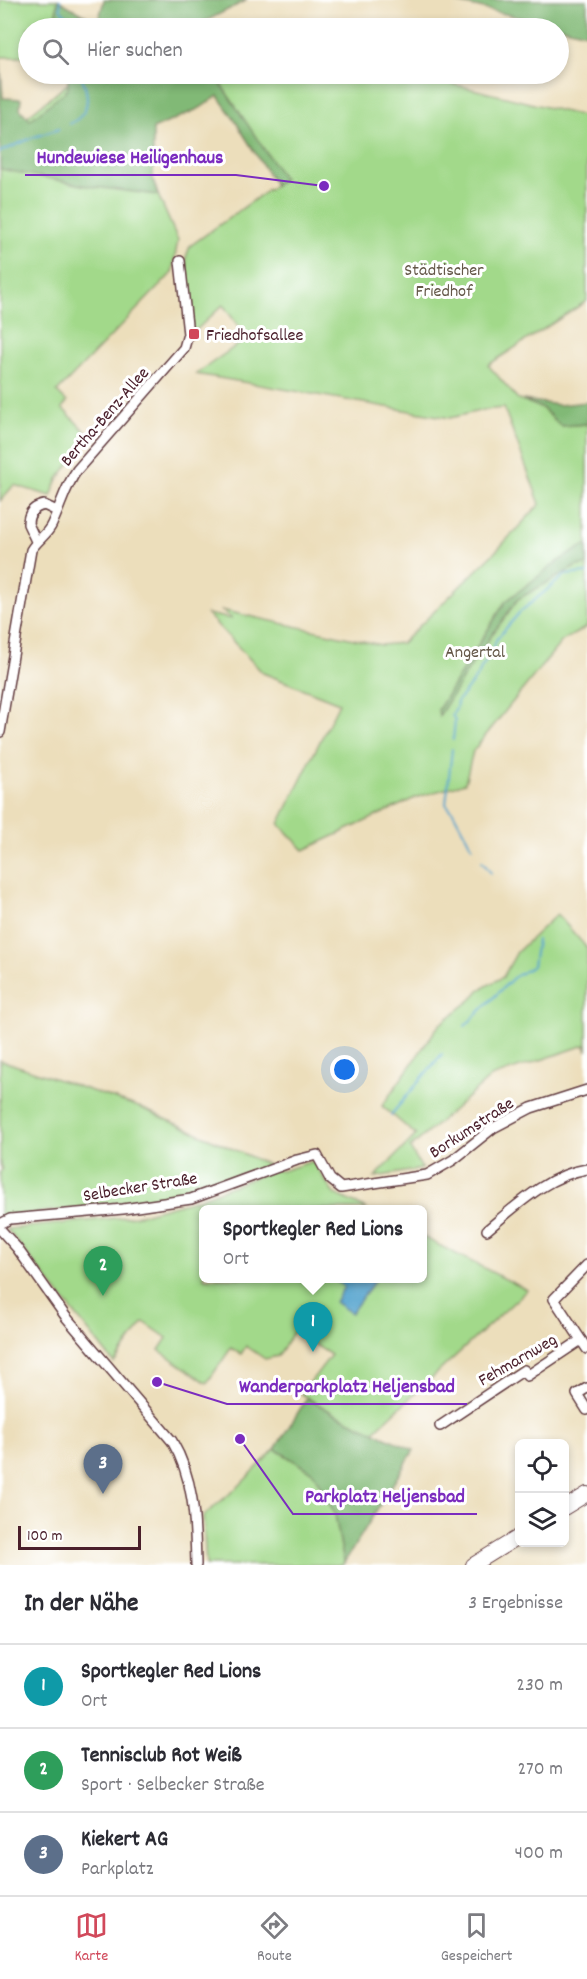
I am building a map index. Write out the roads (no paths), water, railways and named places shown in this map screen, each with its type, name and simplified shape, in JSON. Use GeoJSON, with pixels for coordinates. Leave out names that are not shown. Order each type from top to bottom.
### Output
{"type":"FeatureCollection","features":[{"type":"Feature","properties":{"kind":"main road"},"geometry":{"type":"LineString","coordinates":[[569,1505],[587,1494]]}},
{"type":"Feature","properties":{"kind":"main road"},"geometry":{"type":"LineString","coordinates":[[473,1565],[515,1539]]}},
{"type":"Feature","properties":{"kind":"street","name":"Bertha-Benz-Allee"},"geometry":{"type":"LineString","coordinates":[[0,732],[31,550],[36,541],[51,527],[71,478],[83,462],[184,348],[188,334],[180,261]]}},
{"type":"Feature","properties":{"kind":"street"},"geometry":{"type":"LineString","coordinates":[[36,541],[28,524],[32,511],[37,506],[44,505],[57,511]]}},
{"type":"Feature","properties":{"kind":"street","name":"Borkumstraße"},"geometry":{"type":"LineString","coordinates":[[317,1155],[330,1179],[341,1188],[427,1175],[453,1160],[494,1128],[531,1108],[587,1090]]}},
{"type":"Feature","properties":{"kind":"street","name":"Selbecker Straße"},"geometry":{"type":"LineString","coordinates":[[196,1565],[194,1508],[190,1484],[176,1447],[66,1317],[0,1226],[10,1219],[113,1210],[191,1199],[297,1160],[317,1155]]}},
{"type":"Feature","properties":{"kind":"street"},"geometry":{"type":"LineString","coordinates":[[487,1230],[532,1192],[577,1170],[587,1169]]}},
{"type":"Feature","properties":{"kind":"street"},"geometry":{"type":"LineString","coordinates":[[587,1265],[554,1299],[587,1349]]}},
{"type":"Feature","properties":{"kind":"street","name":"Fehmarnweg"},"geometry":{"type":"LineString","coordinates":[[440,1426],[524,1370],[527,1376],[581,1340]]}},
{"type":"Feature","properties":{"kind":"street"},"geometry":{"type":"LineString","coordinates":[[587,1388],[577,1394],[587,1410]]}},
{"type":"Feature","properties":{"kind":"water"},"geometry":{"type":"Polygon","coordinates":[[[338,1283],[373,1283],[351,1313],[335,1302],[344,1287],[338,1283]]]}},
{"type":"Feature","properties":{"kind":"waterway"},"geometry":{"type":"LineString","coordinates":[[60,0],[61,10],[70,18]]}},
{"type":"Feature","properties":{"kind":"waterway"},"geometry":{"type":"LineString","coordinates":[[69,124],[81,116],[86,105],[84,84]]}},
{"type":"Feature","properties":{"kind":"waterway"},"geometry":{"type":"LineString","coordinates":[[0,152],[59,129]]}},
{"type":"Feature","properties":{"kind":"waterway"},"geometry":{"type":"LineString","coordinates":[[453,740],[455,720],[452,715],[457,702],[479,674],[492,653],[496,640],[520,612],[565,575],[587,573]]}},
{"type":"Feature","properties":{"kind":"waterway"},"geometry":{"type":"LineString","coordinates":[[452,749],[446,804],[453,812],[472,847]]}},
{"type":"Feature","properties":{"kind":"waterway"},"geometry":{"type":"LineString","coordinates":[[482,861],[491,873]]}},
{"type":"Feature","properties":{"kind":"waterway"},"geometry":{"type":"LineString","coordinates":[[465,1026],[513,978],[533,966],[537,940]]}},
{"type":"Feature","properties":{"kind":"waterway"},"geometry":{"type":"LineString","coordinates":[[391,1115],[442,1054]]}},
{"type":"Feature","properties":{"kind":"place","name":"Hundewiese Heiligenhaus"},"geometry":{"type":"Point","coordinates":[324,186]}},
{"type":"Feature","properties":{"kind":"place","name":"Friedhofsallee"},"geometry":{"type":"Point","coordinates":[194,334]}},
{"type":"Feature","properties":{"kind":"place","name":"Tennisclub Rot Weiß"},"geometry":{"type":"Point","coordinates":[103,1296]}},
{"type":"Feature","properties":{"kind":"place","name":"Sportkegler Red Lions"},"geometry":{"type":"Point","coordinates":[313,1352]}},
{"type":"Feature","properties":{"kind":"place","name":"Wanderparkplatz Heljensbad"},"geometry":{"type":"Point","coordinates":[157,1382]}},
{"type":"Feature","properties":{"kind":"place","name":"Parkplatz Heljensbad"},"geometry":{"type":"Point","coordinates":[240,1439]}},
{"type":"Feature","properties":{"kind":"place","name":"Kiekert AG"},"geometry":{"type":"Point","coordinates":[103,1494]}},
{"type":"Feature","properties":{"kind":"park label","name":"Städtischer Friedhof"},"geometry":{"type":"Point","coordinates":[444,279]}},
{"type":"Feature","properties":{"kind":"park label","name":"Angertal"},"geometry":{"type":"Point","coordinates":[475,651]}}]}
